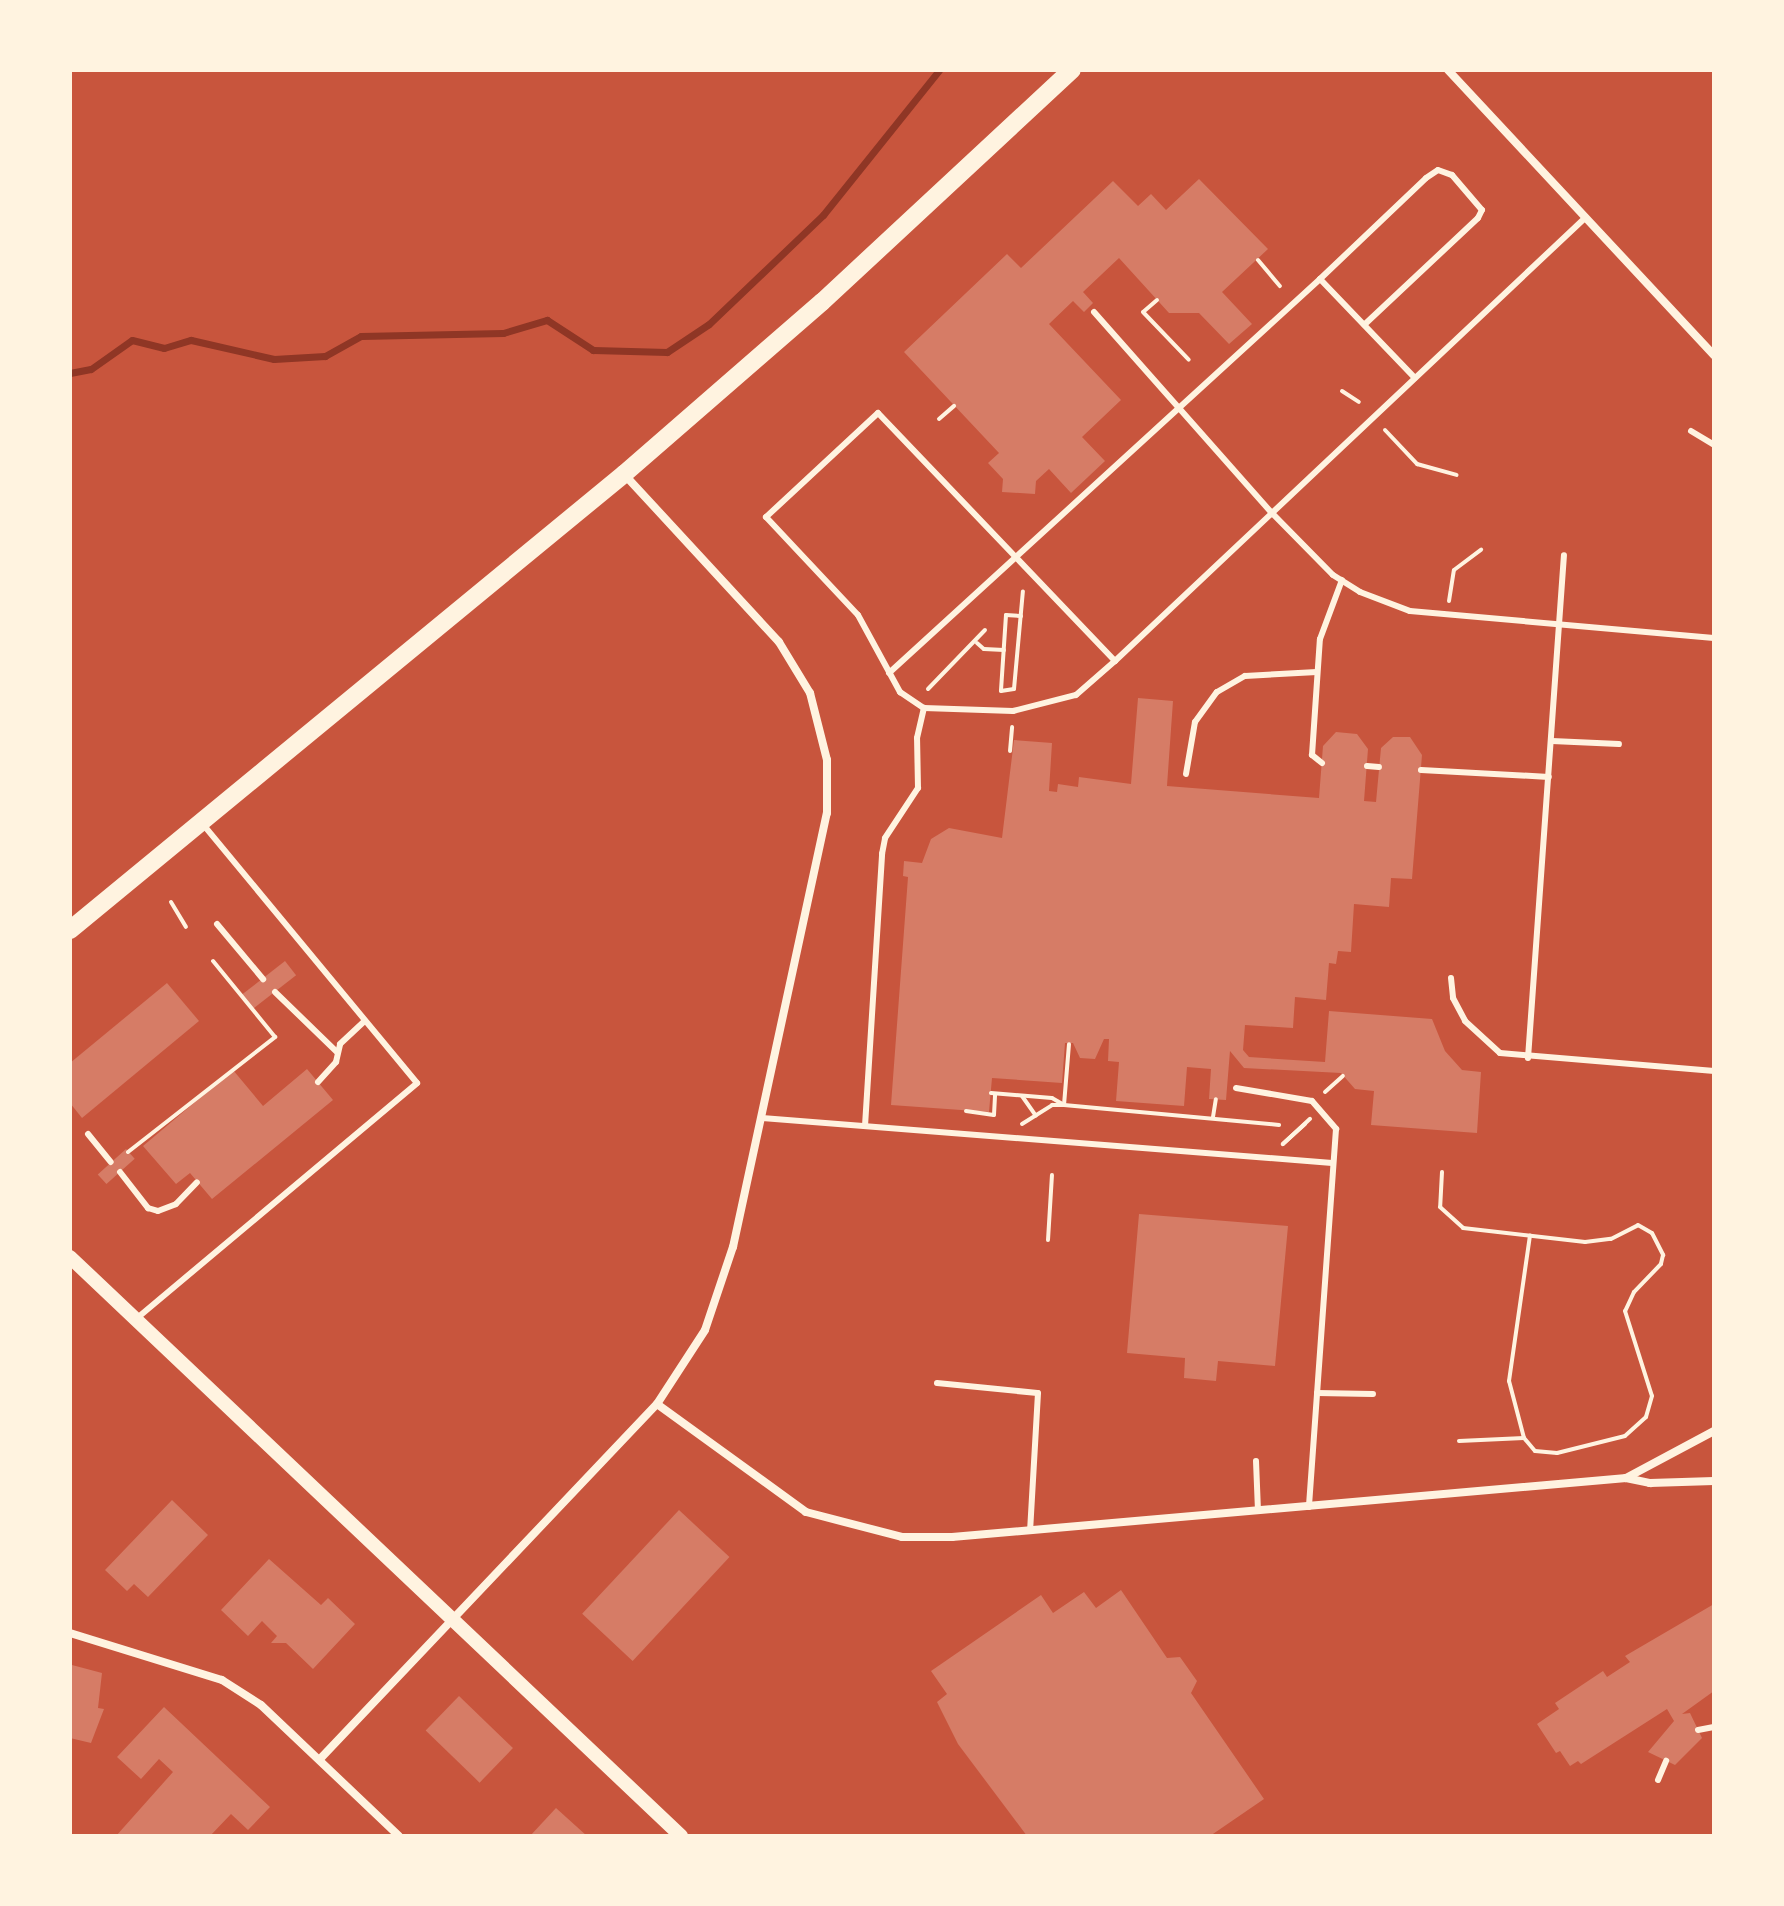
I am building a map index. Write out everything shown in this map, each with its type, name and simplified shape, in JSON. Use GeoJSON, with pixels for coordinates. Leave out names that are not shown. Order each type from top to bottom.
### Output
{"type":"FeatureCollection","features":[{"type":"Feature","properties":{"kind":"main road"},"geometry":{"type":"LineString","coordinates":[[70,930],[203,824],[624,474],[822,302],[1072,70]]}},
{"type":"Feature","properties":{"kind":"street"},"geometry":{"type":"LineString","coordinates":[[1448,70],[1714,355]]}},
{"type":"Feature","properties":{"kind":"street"},"geometry":{"type":"LineString","coordinates":[[320,1759],[657,1404],[692,1353],[719,1298],[762,1118],[827,813],[823,733],[810,693],[779,642],[624,474]]}},
{"type":"Feature","properties":{"kind":"street"},"geometry":{"type":"LineString","coordinates":[[70,1257],[681,1836]]}},
{"type":"Feature","properties":{"kind":"street"},"geometry":{"type":"LineString","coordinates":[[657,1404],[779,1495],[828,1521],[920,1538],[1626,1478],[1650,1483],[1714,1481]]}},
{"type":"Feature","properties":{"kind":"street"},"geometry":{"type":"LineString","coordinates":[[1626,1478],[1714,1431]]}},
{"type":"Feature","properties":{"kind":"street"},"geometry":{"type":"LineString","coordinates":[[70,1633],[222,1680],[261,1705],[399,1836]]}},
{"type":"Feature","properties":{"kind":"lane"},"geometry":{"type":"LineString","coordinates":[[889,673],[1320,279],[1426,178],[1438,170],[1452,175],[1482,210],[1478,218],[1364,325]]}},
{"type":"Feature","properties":{"kind":"lane"},"geometry":{"type":"LineString","coordinates":[[1115,661],[878,413],[766,517],[858,615],[900,692],[924,708],[1013,711],[1076,695],[1115,661],[1586,217]]}},
{"type":"Feature","properties":{"kind":"lane"},"geometry":{"type":"LineString","coordinates":[[1320,279],[1415,378]]}},
{"type":"Feature","properties":{"kind":"lane"},"geometry":{"type":"LineString","coordinates":[[1094,312],[1177,410],[1271,512],[1342,580],[1388,606],[1560,628],[1714,638]]}},
{"type":"Feature","properties":{"kind":"lane"},"geometry":{"type":"LineString","coordinates":[[1691,431],[1714,445]]}},
{"type":"Feature","properties":{"kind":"lane"},"geometry":{"type":"LineString","coordinates":[[1528,1058],[1564,555]]}},
{"type":"Feature","properties":{"kind":"lane"},"geometry":{"type":"LineString","coordinates":[[1322,763],[1312,755],[1317,672],[1327,608],[1342,580]]}},
{"type":"Feature","properties":{"kind":"lane"},"geometry":{"type":"LineString","coordinates":[[1186,774],[1195,722],[1217,692],[1245,676],[1317,672]]}},
{"type":"Feature","properties":{"kind":"lane"},"geometry":{"type":"LineString","coordinates":[[865,1126],[882,854],[885,838],[918,788],[917,738],[924,708]]}},
{"type":"Feature","properties":{"kind":"lane"},"geometry":{"type":"LineString","coordinates":[[1552,741],[1619,744]]}},
{"type":"Feature","properties":{"kind":"lane"},"geometry":{"type":"LineString","coordinates":[[1367,766],[1379,767]]}},
{"type":"Feature","properties":{"kind":"lane"},"geometry":{"type":"LineString","coordinates":[[1421,770],[1549,777]]}},
{"type":"Feature","properties":{"kind":"lane"},"geometry":{"type":"LineString","coordinates":[[136,1319],[417,1083],[203,824]]}},
{"type":"Feature","properties":{"kind":"lane"},"geometry":{"type":"LineString","coordinates":[[217,924],[263,979]]}},
{"type":"Feature","properties":{"kind":"lane"},"geometry":{"type":"LineString","coordinates":[[1451,978],[1453,998],[1483,1040],[1500,1053],[1528,1058],[1714,1071]]}},
{"type":"Feature","properties":{"kind":"lane"},"geometry":{"type":"LineString","coordinates":[[275,992],[337,1052]]}},
{"type":"Feature","properties":{"kind":"lane"},"geometry":{"type":"LineString","coordinates":[[318,1082],[331,1070],[337,1052],[365,1021]]}},
{"type":"Feature","properties":{"kind":"lane"},"geometry":{"type":"LineString","coordinates":[[1236,1088],[1295,1096],[1318,1105],[1336,1129],[1309,1507]]}},
{"type":"Feature","properties":{"kind":"lane"},"geometry":{"type":"LineString","coordinates":[[762,1118],[1332,1163]]}},
{"type":"Feature","properties":{"kind":"lane"},"geometry":{"type":"LineString","coordinates":[[88,1134],[111,1162]]}},
{"type":"Feature","properties":{"kind":"lane"},"geometry":{"type":"LineString","coordinates":[[120,1172],[148,1208],[158,1211],[176,1204],[197,1182]]}},
{"type":"Feature","properties":{"kind":"lane"},"geometry":{"type":"LineString","coordinates":[[937,1383],[1038,1393],[1030,1530]]}},
{"type":"Feature","properties":{"kind":"lane"},"geometry":{"type":"LineString","coordinates":[[1317,1393],[1373,1394]]}},
{"type":"Feature","properties":{"kind":"lane"},"geometry":{"type":"LineString","coordinates":[[1256,1461],[1258,1511]]}},
{"type":"Feature","properties":{"kind":"lane"},"geometry":{"type":"LineString","coordinates":[[1698,1730],[1714,1727]]}},
{"type":"Feature","properties":{"kind":"lane"},"geometry":{"type":"LineString","coordinates":[[1658,1780],[1666,1761]]}},
{"type":"Feature","properties":{"kind":"path"},"geometry":{"type":"LineString","coordinates":[[1258,260],[1280,286]]}},
{"type":"Feature","properties":{"kind":"path"},"geometry":{"type":"LineString","coordinates":[[1157,300],[1143,312],[1189,360]]}},
{"type":"Feature","properties":{"kind":"path"},"geometry":{"type":"LineString","coordinates":[[1342,391],[1359,402]]}},
{"type":"Feature","properties":{"kind":"path"},"geometry":{"type":"LineString","coordinates":[[939,419],[954,406]]}},
{"type":"Feature","properties":{"kind":"path"},"geometry":{"type":"LineString","coordinates":[[1385,430],[1417,464],[1457,475]]}},
{"type":"Feature","properties":{"kind":"path"},"geometry":{"type":"LineString","coordinates":[[1449,602],[1454,570],[1481,550]]}},
{"type":"Feature","properties":{"kind":"path"},"geometry":{"type":"LineString","coordinates":[[1021,616],[1006,615],[1001,691],[1014,689],[1021,616],[1023,591]]}},
{"type":"Feature","properties":{"kind":"path"},"geometry":{"type":"LineString","coordinates":[[928,689],[977,642],[985,630]]}},
{"type":"Feature","properties":{"kind":"path"},"geometry":{"type":"LineString","coordinates":[[977,642],[984,649],[1004,650]]}},
{"type":"Feature","properties":{"kind":"path"},"geometry":{"type":"LineString","coordinates":[[1010,751],[1012,727]]}},
{"type":"Feature","properties":{"kind":"path"},"geometry":{"type":"LineString","coordinates":[[171,902],[186,927]]}},
{"type":"Feature","properties":{"kind":"path"},"geometry":{"type":"LineString","coordinates":[[128,1152],[275,1037],[213,961]]}},
{"type":"Feature","properties":{"kind":"path"},"geometry":{"type":"LineString","coordinates":[[1064,1105],[1069,1044]]}},
{"type":"Feature","properties":{"kind":"path"},"geometry":{"type":"LineString","coordinates":[[1325,1092],[1343,1076]]}},
{"type":"Feature","properties":{"kind":"path"},"geometry":{"type":"LineString","coordinates":[[966,1111],[994,1115],[993,1093],[1052,1098],[1064,1105]]}},
{"type":"Feature","properties":{"kind":"path"},"geometry":{"type":"LineString","coordinates":[[1022,1096],[1036,1116]]}},
{"type":"Feature","properties":{"kind":"path"},"geometry":{"type":"LineString","coordinates":[[1213,1118],[1216,1099]]}},
{"type":"Feature","properties":{"kind":"path"},"geometry":{"type":"LineString","coordinates":[[1022,1124],[1052,1105],[1064,1105],[1279,1125]]}},
{"type":"Feature","properties":{"kind":"path"},"geometry":{"type":"LineString","coordinates":[[1305,1124],[1283,1144],[1312,1117]]}},
{"type":"Feature","properties":{"kind":"path"},"geometry":{"type":"LineString","coordinates":[[1442,1172],[1439,1203],[1454,1222],[1475,1231],[1602,1242],[1638,1225],[1652,1233],[1663,1255],[1625,1311],[1650,1376],[1652,1396],[1646,1417],[1625,1436],[1557,1453],[1535,1451],[1524,1438],[1509,1381],[1530,1236]]}},
{"type":"Feature","properties":{"kind":"path"},"geometry":{"type":"LineString","coordinates":[[1048,1240],[1052,1175]]}},
{"type":"Feature","properties":{"kind":"path"},"geometry":{"type":"LineString","coordinates":[[1459,1441],[1524,1438]]}},
{"type":"Feature","properties":{"kind":"building"},"geometry":{"type":"Polygon","coordinates":[[[1199,179],[1268,249],[1222,292],[1252,324],[1229,344],[1199,313],[1169,313],[1119,258],[1083,292],[1093,303],[1084,312],[1073,301],[1049,324],[1121,400],[1082,437],[1105,461],[1071,493],[1049,469],[1036,481],[1035,494],[1002,492],[1003,479],[988,463],[999,453],[904,352],[1007,254],[1021,268],[1113,181],[1138,206],[1151,194],[1166,210],[1199,179]]]}},
{"type":"Feature","properties":{"kind":"building"},"geometry":{"type":"Polygon","coordinates":[[[1138,698],[1173,701],[1167,786],[1319,798],[1323,746],[1336,732],[1357,734],[1368,749],[1364,801],[1376,802],[1381,748],[1393,737],[1410,737],[1422,755],[1412,879],[1391,878],[1389,907],[1354,904],[1351,952],[1338,951],[1336,964],[1329,963],[1326,1000],[1295,997],[1293,1028],[1245,1025],[1243,1050],[1249,1057],[1325,1062],[1329,1011],[1432,1019],[1445,1051],[1462,1070],[1481,1072],[1477,1133],[1371,1125],[1374,1091],[1355,1089],[1341,1073],[1244,1068],[1230,1051],[1226,1100],[1209,1099],[1211,1069],[1187,1067],[1184,1106],[1116,1101],[1119,1062],[1108,1061],[1109,1039],[1104,1039],[1095,1059],[1080,1058],[1073,1043],[1065,1043],[1062,1083],[992,1078],[989,1112],[891,1105],[908,877],[903,876],[904,861],[922,863],[931,839],[949,828],[1002,838],[1014,740],[1052,743],[1049,791],[1057,792],[1058,784],[1078,787],[1079,777],[1131,784],[1138,698]]]}},
{"type":"Feature","properties":{"kind":"building"},"geometry":{"type":"Polygon","coordinates":[[[285,961],[296,975],[253,1009],[242,995],[285,961]]]}},
{"type":"Feature","properties":{"kind":"building"},"geometry":{"type":"Polygon","coordinates":[[[167,983],[199,1021],[82,1118],[70,1103],[70,1063],[167,983]]]}},
{"type":"Feature","properties":{"kind":"building"},"geometry":{"type":"Polygon","coordinates":[[[307,1069],[333,1100],[212,1199],[190,1173],[176,1184],[143,1146],[233,1070],[263,1106],[307,1069]]]}},
{"type":"Feature","properties":{"kind":"building"},"geometry":{"type":"Polygon","coordinates":[[[126,1149],[135,1159],[106,1184],[98,1174],[126,1149]]]}},
{"type":"Feature","properties":{"kind":"building"},"geometry":{"type":"Polygon","coordinates":[[[1139,1214],[1288,1226],[1275,1366],[1218,1361],[1216,1381],[1184,1378],[1185,1358],[1127,1353],[1139,1214]]]}},
{"type":"Feature","properties":{"kind":"building"},"geometry":{"type":"Polygon","coordinates":[[[172,1500],[208,1535],[148,1597],[134,1584],[127,1591],[105,1570],[172,1500]]]}},
{"type":"Feature","properties":{"kind":"building"},"geometry":{"type":"Polygon","coordinates":[[[679,1510],[729,1557],[633,1661],[582,1614],[679,1510]]]}},
{"type":"Feature","properties":{"kind":"building"},"geometry":{"type":"Polygon","coordinates":[[[269,1559],[321,1605],[328,1598],[355,1624],[313,1669],[286,1643],[271,1643],[277,1636],[262,1621],[248,1636],[221,1610],[269,1559]]]}},
{"type":"Feature","properties":{"kind":"building"},"geometry":{"type":"Polygon","coordinates":[[[1121,1590],[1167,1658],[1180,1657],[1197,1681],[1191,1693],[1264,1799],[1210,1836],[1027,1836],[958,1744],[937,1702],[947,1694],[931,1671],[1041,1595],[1053,1613],[1084,1592],[1096,1608],[1121,1590]]]}},
{"type":"Feature","properties":{"kind":"building"},"geometry":{"type":"Polygon","coordinates":[[[1714,1604],[1714,1691],[1682,1714],[1690,1713],[1702,1738],[1675,1765],[1648,1752],[1674,1721],[1667,1709],[1581,1764],[1578,1761],[1570,1766],[1560,1751],[1556,1753],[1537,1724],[1559,1709],[1555,1703],[1603,1671],[1607,1677],[1630,1662],[1625,1656],[1714,1604]]]}},
{"type":"Feature","properties":{"kind":"building"},"geometry":{"type":"Polygon","coordinates":[[[72,1665],[102,1673],[98,1708],[104,1709],[91,1743],[70,1738],[72,1665]]]}},
{"type":"Feature","properties":{"kind":"building"},"geometry":{"type":"Polygon","coordinates":[[[459,1696],[513,1748],[480,1783],[426,1731],[459,1696]]]}},
{"type":"Feature","properties":{"kind":"building"},"geometry":{"type":"Polygon","coordinates":[[[164,1707],[270,1807],[248,1830],[231,1814],[210,1836],[116,1836],[173,1772],[159,1759],[141,1779],[117,1757],[164,1707]]]}},
{"type":"Feature","properties":{"kind":"building"},"geometry":{"type":"Polygon","coordinates":[[[556,1808],[587,1836],[530,1836],[556,1808]]]}},
{"type":"Feature","properties":{"kind":"waterway"},"geometry":{"type":"LineString","coordinates":[[70,373],[91,369],[132,340],[164,348],[191,340],[274,359],[325,356],[361,336],[503,333],[547,320],[593,350],[667,352],[709,324],[823,215],[939,70]]}}]}
